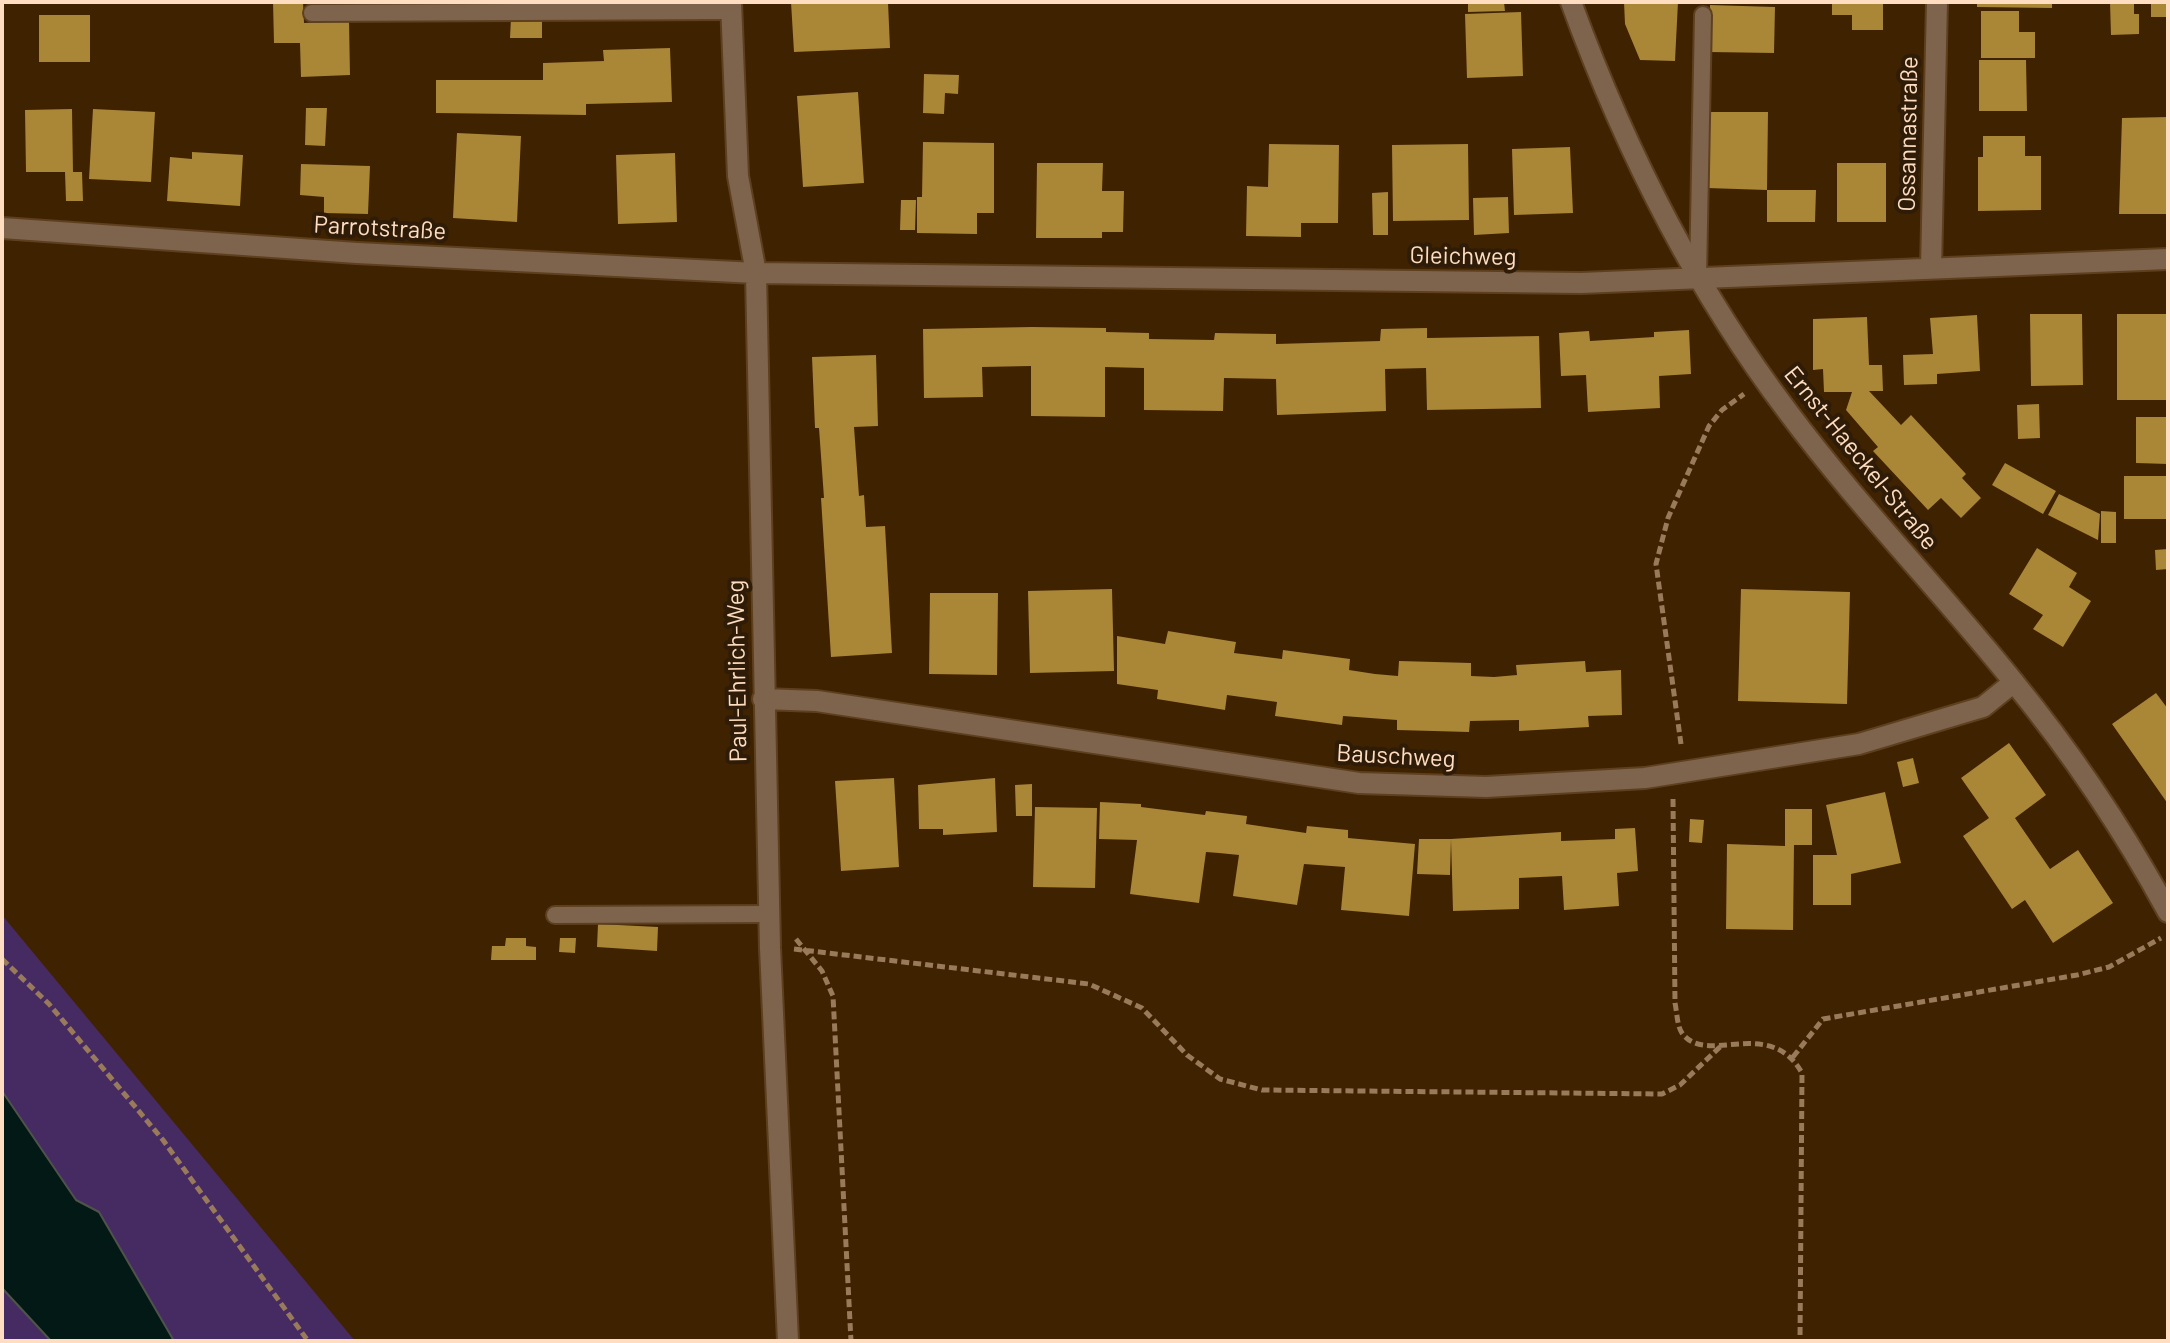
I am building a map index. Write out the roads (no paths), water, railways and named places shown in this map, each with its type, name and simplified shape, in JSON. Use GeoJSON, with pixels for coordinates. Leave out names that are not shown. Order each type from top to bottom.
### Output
{"type":"FeatureCollection","features":[{"type":"Feature","properties":{"kind":"street","name":"Ernst-Haeckel-Straße"},"geometry":{"type":"LineString","coordinates":[[1571,2],[1599,77],[1698,278],[1764,378],[1869,512],[2014,682],[2111,817],[2168,912]]}},
{"type":"Feature","properties":{"kind":"street","name":"Ossannastraße"},"geometry":{"type":"LineString","coordinates":[[1931,268],[1937,2]]}},
{"type":"Feature","properties":{"kind":"street","name":"Paul-Ehrlich-Weg"},"geometry":{"type":"LineString","coordinates":[[731,7],[738,176],[756,273],[770,948],[788,1341]]}},
{"type":"Feature","properties":{"kind":"street","name":"Parrotstraße"},"geometry":{"type":"LineString","coordinates":[[2,228],[357,253],[756,273]]}},
{"type":"Feature","properties":{"kind":"street","name":"Gleichweg"},"geometry":{"type":"LineString","coordinates":[[756,273],[1581,283],[2168,259]]}},
{"type":"Feature","properties":{"kind":"street","name":"Bauschweg"},"geometry":{"type":"LineString","coordinates":[[763,699],[817,701],[1359,783],[1486,787],[1679,773],[1859,744],[1983,707],[2014,682]]}},
{"type":"Feature","properties":{"kind":"lane"},"geometry":{"type":"LineString","coordinates":[[312,13],[731,7]]}},
{"type":"Feature","properties":{"kind":"lane"},"geometry":{"type":"LineString","coordinates":[[1698,278],[1703,15]]}},
{"type":"Feature","properties":{"kind":"lane"},"geometry":{"type":"LineString","coordinates":[[555,915],[769,914]]}},
{"type":"Feature","properties":{"kind":"water"},"geometry":{"type":"Polygon","coordinates":[[[2,1091],[76,1200],[99,1212],[174,1341],[51,1341],[2,1288],[2,1091]]]}}]}
